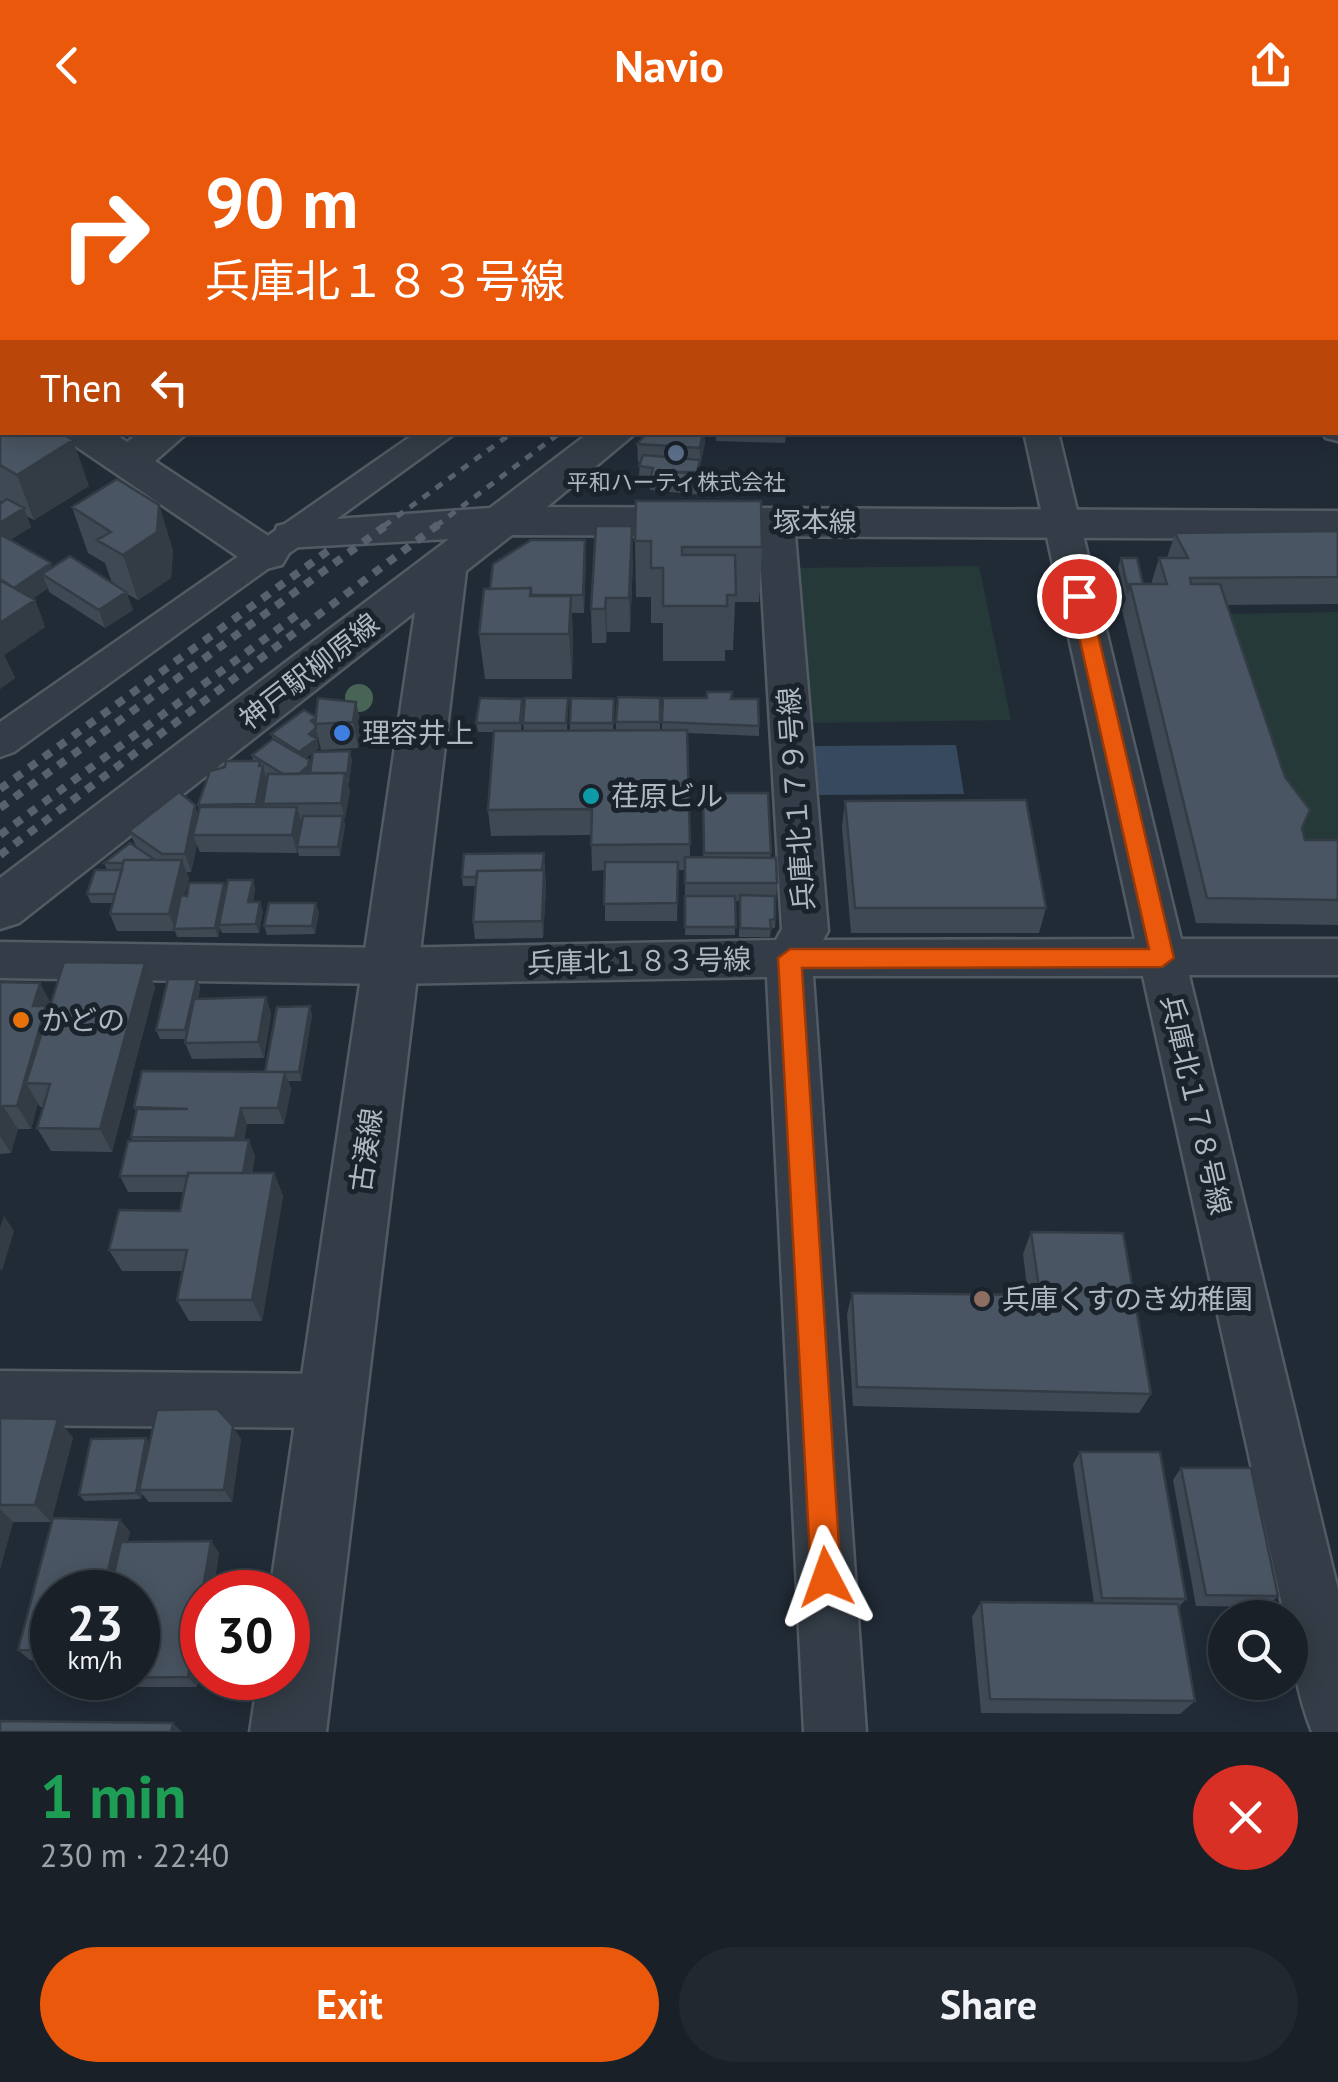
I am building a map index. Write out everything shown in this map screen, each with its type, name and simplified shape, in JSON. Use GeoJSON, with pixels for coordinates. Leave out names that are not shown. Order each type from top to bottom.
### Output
{"type":"FeatureCollection","features":[{"type":"Feature","properties":{"kind":"street"},"geometry":{"type":"LineString","coordinates":[[87,435],[127,462],[280,545]]}},
{"type":"Feature","properties":{"kind":"street"},"geometry":{"type":"LineString","coordinates":[[127,462],[164,435]]}},
{"type":"Feature","properties":{"kind":"street"},"geometry":{"type":"LineString","coordinates":[[0,742],[436,435]]}},
{"type":"Feature","properties":{"kind":"street","name":"神戸駅柳原線"},"geometry":{"type":"LineString","coordinates":[[0,908],[613,435]]}},
{"type":"Feature","properties":{"kind":"street","name":"兵庫北１７８号線"},"geometry":{"type":"LineString","coordinates":[[1042,435],[1338,1718]]}},
{"type":"Feature","properties":{"kind":"street","name":"塚本線"},"geometry":{"type":"LineString","coordinates":[[280,545],[504,521],[1338,524]]}},
{"type":"Feature","properties":{"kind":"street","name":"兵庫北１７９号線"},"geometry":{"type":"LineString","coordinates":[[776,522],[805,932],[790,958],[835,1732]]}},
{"type":"Feature","properties":{"kind":"street","name":"古湊線"},"geometry":{"type":"LineString","coordinates":[[288,1732],[444,567]]}},
{"type":"Feature","properties":{"kind":"street","name":"兵庫北１８３号線"},"geometry":{"type":"LineString","coordinates":[[0,960],[390,966],[790,958],[1338,957]]}},
{"type":"Feature","properties":{"kind":"street"},"geometry":{"type":"LineString","coordinates":[[0,1398],[332,1400]]}},
{"type":"Feature","properties":{"kind":"shaded area"},"geometry":{"type":"Polygon","coordinates":[[[979,566],[1011,720],[806,723],[791,568],[979,566]]]}},
{"type":"Feature","properties":{"kind":"shaded area"},"geometry":{"type":"Polygon","coordinates":[[[1338,612],[1338,848],[1304,849],[1223,614],[1338,612]]]}},
{"type":"Feature","properties":{"kind":"water"},"geometry":{"type":"Polygon","coordinates":[[[956,745],[964,794],[819,795],[814,746],[956,745]]]}},
{"type":"Feature","properties":{"kind":"building"},"geometry":{"type":"Polygon","coordinates":[[[0,435],[64,435],[73,440],[17,475],[0,465],[0,435]]]}},
{"type":"Feature","properties":{"kind":"building"},"geometry":{"type":"Polygon","coordinates":[[[645,435],[702,435],[700,448],[637,444],[645,435]]]}},
{"type":"Feature","properties":{"kind":"building"},"geometry":{"type":"Polygon","coordinates":[[[643,455],[700,460],[697,472],[674,472],[705,475],[702,485],[650,480],[653,468],[639,466],[643,455]]]}},
{"type":"Feature","properties":{"kind":"building"},"geometry":{"type":"Polygon","coordinates":[[[117,479],[159,505],[157,532],[123,555],[97,540],[111,532],[72,507],[117,479]]]}},
{"type":"Feature","properties":{"kind":"building"},"geometry":{"type":"Polygon","coordinates":[[[7,499],[24,508],[0,523],[0,504],[7,499]]]}},
{"type":"Feature","properties":{"kind":"building"},"geometry":{"type":"Polygon","coordinates":[[[636,501],[761,501],[762,547],[682,547],[682,555],[735,555],[736,595],[727,595],[727,606],[663,606],[663,568],[651,568],[651,541],[635,541],[636,501]]]}},
{"type":"Feature","properties":{"kind":"building"},"geometry":{"type":"Polygon","coordinates":[[[596,526],[632,526],[629,598],[606,598],[605,609],[591,609],[596,526]]]}},
{"type":"Feature","properties":{"kind":"building"},"geometry":{"type":"Polygon","coordinates":[[[1338,531],[1338,577],[1190,578],[1191,584],[1220,584],[1285,777],[1310,810],[1302,828],[1305,840],[1338,840],[1338,900],[1207,898],[1130,584],[1167,584],[1159,558],[1188,558],[1175,533],[1338,531]]]}},
{"type":"Feature","properties":{"kind":"building"},"geometry":{"type":"Polygon","coordinates":[[[0,534],[51,563],[14,588],[0,579],[0,534]]]}},
{"type":"Feature","properties":{"kind":"building"},"geometry":{"type":"Polygon","coordinates":[[[531,540],[585,540],[583,595],[531,595],[531,588],[490,589],[493,564],[531,540]]]}},
{"type":"Feature","properties":{"kind":"building"},"geometry":{"type":"Polygon","coordinates":[[[70,556],[126,592],[99,610],[42,574],[70,556]]]}},
{"type":"Feature","properties":{"kind":"building"},"geometry":{"type":"Polygon","coordinates":[[[1121,558],[1137,558],[1143,584],[1130,584],[1128,590],[1121,558]]]}},
{"type":"Feature","properties":{"kind":"building"},"geometry":{"type":"Polygon","coordinates":[[[0,580],[35,600],[0,623],[0,580]]]}},
{"type":"Feature","properties":{"kind":"building"},"geometry":{"type":"Polygon","coordinates":[[[531,588],[530,596],[571,596],[569,634],[479,634],[484,589],[531,588]]]}},
{"type":"Feature","properties":{"kind":"building"},"geometry":{"type":"Polygon","coordinates":[[[707,692],[732,692],[731,699],[758,699],[759,726],[662,722],[663,698],[707,698],[707,692]]]}},
{"type":"Feature","properties":{"kind":"building"},"geometry":{"type":"Polygon","coordinates":[[[618,697],[660,698],[660,722],[616,722],[618,697]]]}},
{"type":"Feature","properties":{"kind":"building"},"geometry":{"type":"Polygon","coordinates":[[[318,698],[356,702],[353,722],[315,724],[318,698]]]}},
{"type":"Feature","properties":{"kind":"building"},"geometry":{"type":"Polygon","coordinates":[[[480,698],[522,699],[520,723],[476,723],[480,698]]]}},
{"type":"Feature","properties":{"kind":"building"},"geometry":{"type":"Polygon","coordinates":[[[525,698],[568,698],[566,723],[523,723],[525,698]]]}},
{"type":"Feature","properties":{"kind":"building"},"geometry":{"type":"Polygon","coordinates":[[[571,698],[614,699],[613,723],[570,723],[571,698]]]}},
{"type":"Feature","properties":{"kind":"building"},"geometry":{"type":"Polygon","coordinates":[[[304,710],[316,717],[311,721],[316,728],[309,734],[317,739],[299,752],[271,734],[304,710]]]}},
{"type":"Feature","properties":{"kind":"building","name":"荏原ビル"},"geometry":{"type":"Polygon","coordinates":[[[687,730],[690,844],[591,845],[592,809],[488,810],[494,731],[687,730]]]}},
{"type":"Feature","properties":{"kind":"building"},"geometry":{"type":"Polygon","coordinates":[[[273,739],[309,760],[308,766],[299,774],[283,774],[252,755],[273,739]]]}},
{"type":"Feature","properties":{"kind":"building"},"geometry":{"type":"Polygon","coordinates":[[[350,751],[347,776],[310,773],[313,752],[350,751]]]}},
{"type":"Feature","properties":{"kind":"building"},"geometry":{"type":"Polygon","coordinates":[[[226,761],[260,761],[259,766],[263,766],[256,804],[198,805],[210,771],[225,767],[226,761]]]}},
{"type":"Feature","properties":{"kind":"building"},"geometry":{"type":"Polygon","coordinates":[[[345,773],[341,803],[263,804],[268,774],[345,773]]]}},
{"type":"Feature","properties":{"kind":"building"},"geometry":{"type":"Polygon","coordinates":[[[179,792],[195,805],[185,854],[162,854],[129,831],[179,792]]]}},
{"type":"Feature","properties":{"kind":"building"},"geometry":{"type":"Polygon","coordinates":[[[703,793],[768,793],[771,853],[704,853],[703,793]]]}},
{"type":"Feature","properties":{"kind":"building"},"geometry":{"type":"Polygon","coordinates":[[[1026,800],[1046,908],[855,908],[845,801],[1026,800]]]}},
{"type":"Feature","properties":{"kind":"building"},"geometry":{"type":"Polygon","coordinates":[[[200,807],[297,807],[292,835],[193,835],[200,807]]]}},
{"type":"Feature","properties":{"kind":"building"},"geometry":{"type":"Polygon","coordinates":[[[303,816],[343,816],[338,847],[297,847],[303,816]]]}},
{"type":"Feature","properties":{"kind":"building"},"geometry":{"type":"Polygon","coordinates":[[[130,843],[155,860],[104,863],[130,843]]]}},
{"type":"Feature","properties":{"kind":"building"},"geometry":{"type":"Polygon","coordinates":[[[544,853],[542,870],[477,871],[477,877],[462,877],[464,854],[544,853]]]}},
{"type":"Feature","properties":{"kind":"building"},"geometry":{"type":"Polygon","coordinates":[[[685,857],[776,858],[777,883],[685,883],[685,857]]]}},
{"type":"Feature","properties":{"kind":"building"},"geometry":{"type":"Polygon","coordinates":[[[124,860],[182,860],[169,914],[110,914],[124,860]]]}},
{"type":"Feature","properties":{"kind":"building"},"geometry":{"type":"Polygon","coordinates":[[[605,862],[678,862],[677,903],[604,904],[605,862]]]}},
{"type":"Feature","properties":{"kind":"building"},"geometry":{"type":"Polygon","coordinates":[[[95,870],[122,870],[115,894],[87,894],[95,870]]]}},
{"type":"Feature","properties":{"kind":"building"},"geometry":{"type":"Polygon","coordinates":[[[544,870],[542,921],[473,922],[477,871],[544,870]]]}},
{"type":"Feature","properties":{"kind":"building"},"geometry":{"type":"Polygon","coordinates":[[[228,880],[253,880],[248,902],[260,902],[256,924],[219,925],[228,880]]]}},
{"type":"Feature","properties":{"kind":"building"},"geometry":{"type":"Polygon","coordinates":[[[189,883],[224,883],[215,928],[174,929],[181,895],[187,896],[189,883]]]}},
{"type":"Feature","properties":{"kind":"building"},"geometry":{"type":"Polygon","coordinates":[[[740,895],[775,896],[771,929],[740,928],[740,895]]]}},
{"type":"Feature","properties":{"kind":"building"},"geometry":{"type":"Polygon","coordinates":[[[685,896],[735,896],[736,927],[685,927],[685,896]]]}},
{"type":"Feature","properties":{"kind":"building"},"geometry":{"type":"Polygon","coordinates":[[[269,903],[316,903],[312,926],[264,926],[269,903]]]}},
{"type":"Feature","properties":{"kind":"building"},"geometry":{"type":"Polygon","coordinates":[[[64,962],[145,963],[100,1129],[37,1128],[50,1084],[26,1083],[64,962]]]}},
{"type":"Feature","properties":{"kind":"building"},"geometry":{"type":"Polygon","coordinates":[[[168,979],[197,979],[185,1030],[156,1030],[168,979]]]}},
{"type":"Feature","properties":{"kind":"building"},"geometry":{"type":"Polygon","coordinates":[[[0,982],[40,983],[33,1006],[46,1006],[17,1106],[3,1106],[0,1118],[0,982]]]}},
{"type":"Feature","properties":{"kind":"building"},"geometry":{"type":"Polygon","coordinates":[[[266,997],[258,1042],[185,1043],[194,999],[266,997]]]}},
{"type":"Feature","properties":{"kind":"building"},"geometry":{"type":"Polygon","coordinates":[[[310,1006],[299,1072],[265,1072],[277,1007],[310,1006]]]}},
{"type":"Feature","properties":{"kind":"building"},"geometry":{"type":"Polygon","coordinates":[[[142,1071],[285,1072],[278,1108],[241,1108],[235,1138],[131,1137],[137,1109],[188,1109],[134,1107],[142,1071]]]}},
{"type":"Feature","properties":{"kind":"building"},"geometry":{"type":"Polygon","coordinates":[[[249,1140],[243,1173],[120,1176],[128,1141],[249,1140]]]}},
{"type":"Feature","properties":{"kind":"building"},"geometry":{"type":"Polygon","coordinates":[[[188,1173],[274,1173],[252,1300],[177,1300],[187,1250],[109,1250],[119,1210],[180,1211],[188,1173]]]}},
{"type":"Feature","properties":{"kind":"building"},"geometry":{"type":"Polygon","coordinates":[[[1031,1232],[1123,1233],[1151,1394],[857,1387],[852,1293],[1040,1295],[1031,1232]]]}},
{"type":"Feature","properties":{"kind":"building"},"geometry":{"type":"Polygon","coordinates":[[[217,1409],[233,1426],[224,1490],[139,1490],[157,1410],[217,1409]]]}},
{"type":"Feature","properties":{"kind":"building"},"geometry":{"type":"Polygon","coordinates":[[[0,1418],[58,1419],[35,1505],[0,1505],[0,1418]]]}},
{"type":"Feature","properties":{"kind":"building"},"geometry":{"type":"Polygon","coordinates":[[[146,1438],[136,1493],[79,1495],[91,1439],[146,1438]]]}},
{"type":"Feature","properties":{"kind":"building"},"geometry":{"type":"Polygon","coordinates":[[[1080,1452],[1160,1452],[1186,1599],[1102,1598],[1080,1452]]]}},
{"type":"Feature","properties":{"kind":"building"},"geometry":{"type":"Polygon","coordinates":[[[1181,1468],[1251,1468],[1278,1596],[1206,1595],[1181,1468]]]}},
{"type":"Feature","properties":{"kind":"building"},"geometry":{"type":"Polygon","coordinates":[[[53,1518],[120,1520],[108,1570],[39,1570],[53,1518]]]}},
{"type":"Feature","properties":{"kind":"building"},"geometry":{"type":"Polygon","coordinates":[[[211,1541],[206,1570],[180,1570],[180,1677],[160,1678],[160,1570],[115,1570],[121,1542],[211,1541]]]}},
{"type":"Feature","properties":{"kind":"building"},"geometry":{"type":"Polygon","coordinates":[[[981,1602],[1178,1604],[1195,1701],[990,1699],[981,1602]]]}},
{"type":"Feature","properties":{"kind":"building"},"geometry":{"type":"Polygon","coordinates":[[[30,1605],[30,1650],[18,1650],[30,1605]]]}},
{"type":"Feature","properties":{"kind":"building"},"geometry":{"type":"Polygon","coordinates":[[[0,1721],[173,1723],[171,1732],[0,1732],[0,1721]]]}},
{"type":"Feature","properties":{"kind":"railway"},"geometry":{"type":"LineString","coordinates":[[384,526],[509,435]]}},
{"type":"Feature","properties":{"kind":"railway"},"geometry":{"type":"LineString","coordinates":[[436,526],[557,435]]}},
{"type":"Feature","properties":{"kind":"railway"},"geometry":{"type":"LineString","coordinates":[[0,808],[388,524]]}},
{"type":"Feature","properties":{"kind":"railway"},"geometry":{"type":"LineString","coordinates":[[0,855],[439,524]]}},
{"type":"Feature","properties":{"kind":"railway"},"geometry":{"type":"LineString","coordinates":[[0,789],[332,548]]}},
{"type":"Feature","properties":{"kind":"railway"},"geometry":{"type":"LineString","coordinates":[[0,835],[301,612]]}},
{"type":"Feature","properties":{"kind":"place","name":"平和ハーティ株式会社"},"geometry":{"type":"Point","coordinates":[676,453]}},
{"type":"Feature","properties":{"kind":"place","name":"理容井上"},"geometry":{"type":"Point","coordinates":[342,733]}},
{"type":"Feature","properties":{"kind":"place","name":"荏原ビル"},"geometry":{"type":"Point","coordinates":[591,796]}},
{"type":"Feature","properties":{"kind":"place","name":"かどの"},"geometry":{"type":"Point","coordinates":[21,1020]}},
{"type":"Feature","properties":{"kind":"place","name":"兵庫くすのき幼稚園"},"geometry":{"type":"Point","coordinates":[982,1299]}},
{"type":"Feature","properties":{"kind":"route"},"geometry":{"type":"LineString","coordinates":[[826,1577],[790,958],[1162,958],[1079,596]]}}]}
